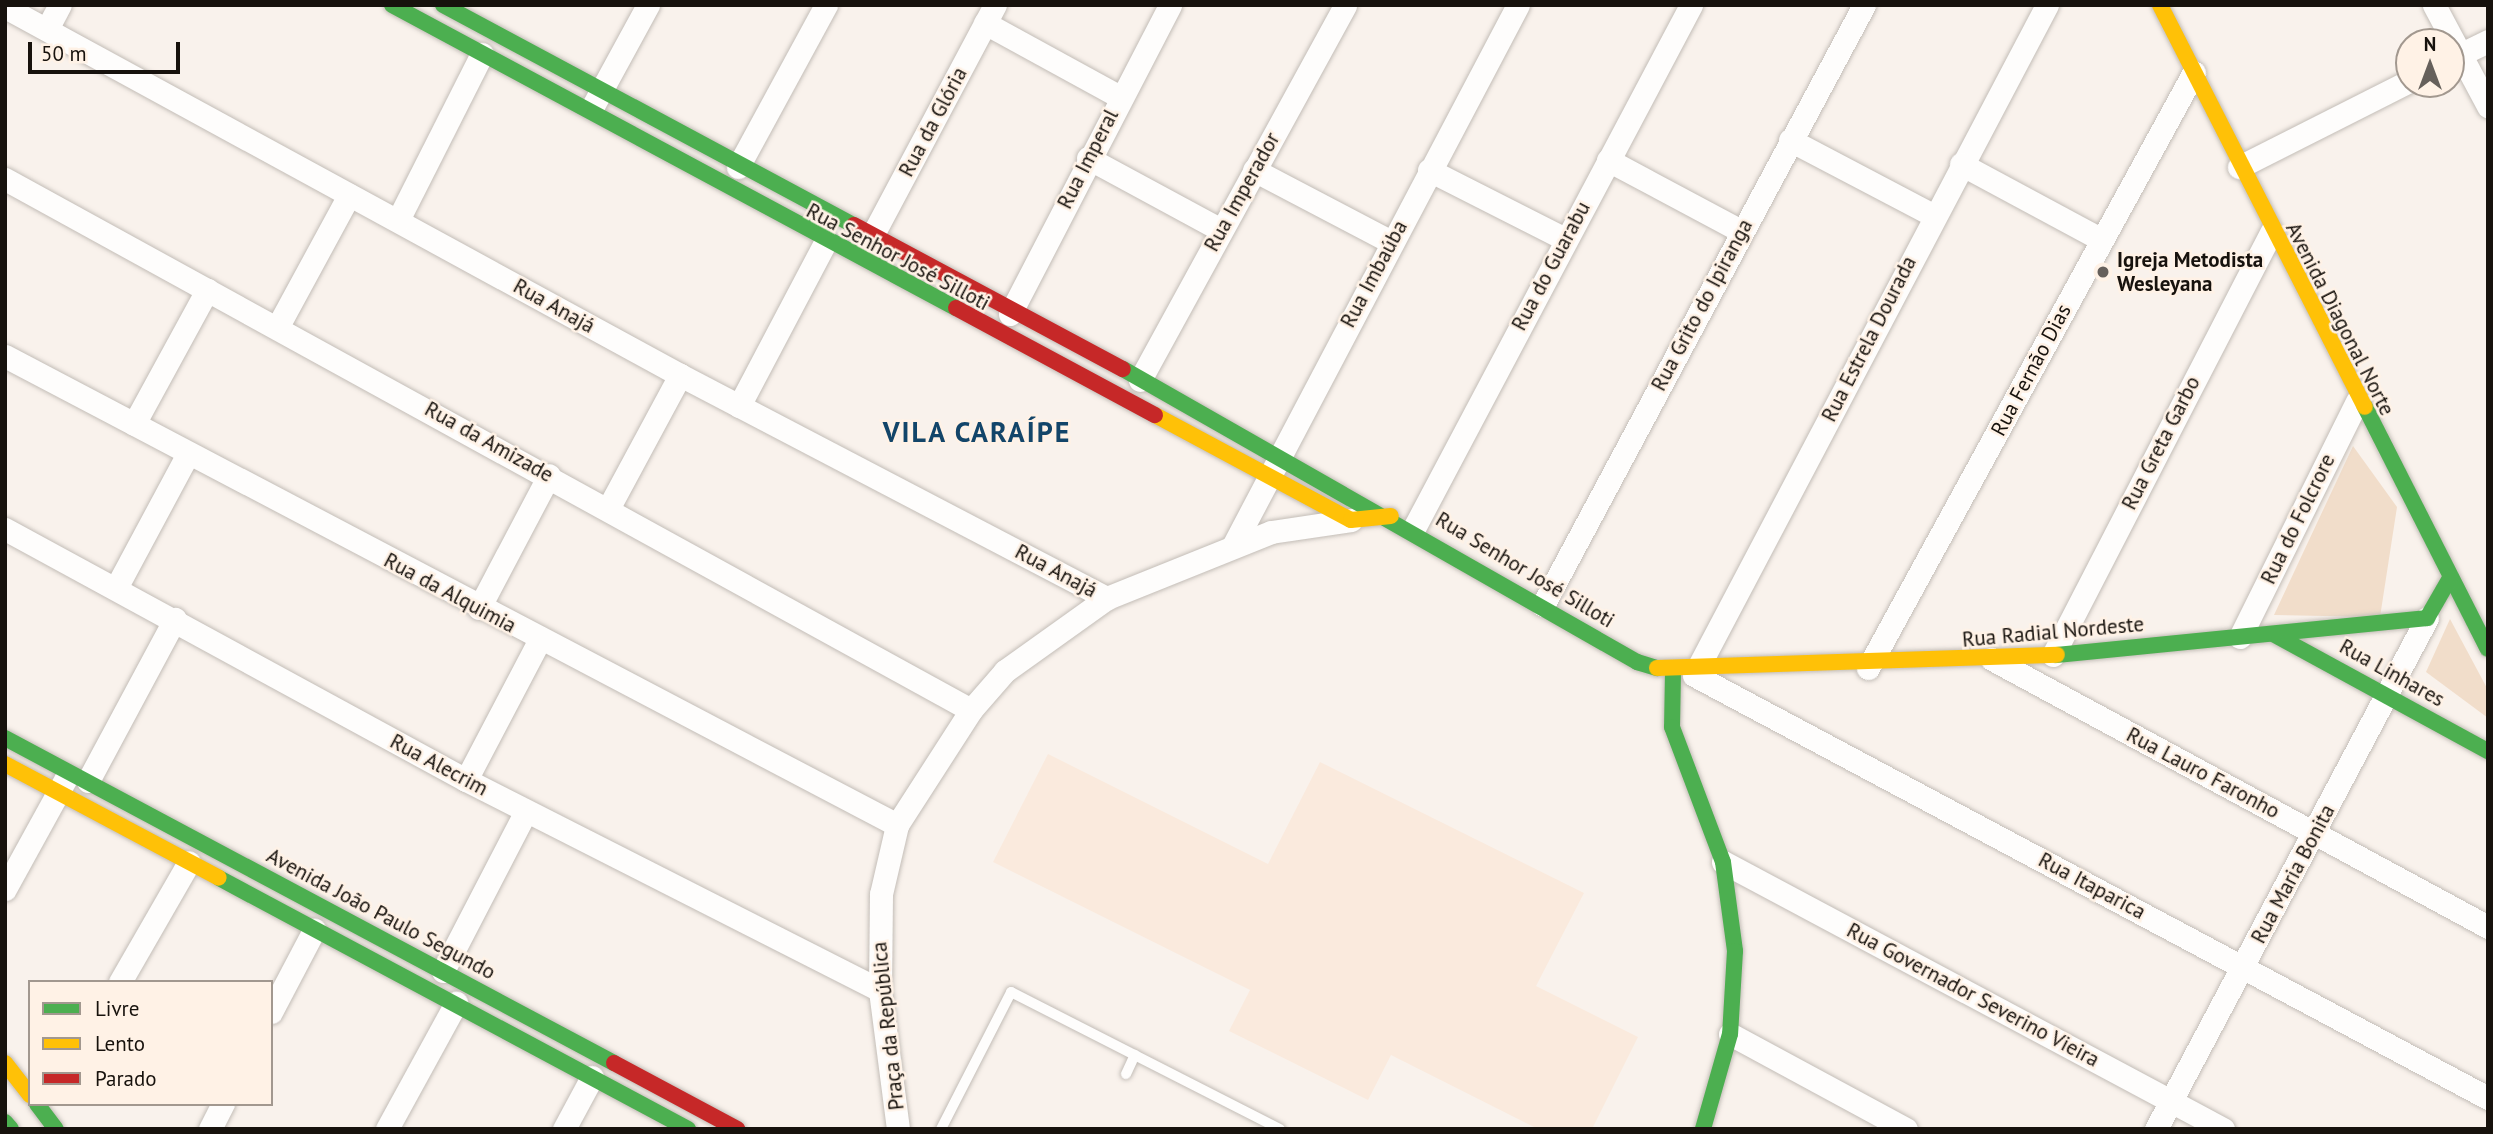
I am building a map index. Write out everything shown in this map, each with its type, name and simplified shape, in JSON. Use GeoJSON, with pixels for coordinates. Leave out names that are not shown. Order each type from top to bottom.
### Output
{"type":"FeatureCollection","features":[{"type":"Feature","properties":{"kind":"street"},"geometry":{"type":"LineString","coordinates":[[47,29],[60,5]]}},
{"type":"Feature","properties":{"kind":"street","name":"Rua Senhor José Silloti"},"geometry":{"type":"LineString","coordinates":[[392,5],[825,243],[1351,520]]}},
{"type":"Feature","properties":{"kind":"street","name":"Rua Senhor José Silloti"},"geometry":{"type":"LineString","coordinates":[[443,5],[475,13],[601,92],[738,167],[1010,314],[1280,453],[1415,528],[1637,662]]}},
{"type":"Feature","properties":{"kind":"street"},"geometry":{"type":"LineString","coordinates":[[590,113],[648,5]]}},
{"type":"Feature","properties":{"kind":"street"},"geometry":{"type":"LineString","coordinates":[[738,167],[826,5]]}},
{"type":"Feature","properties":{"kind":"street","name":"Rua Imperal"},"geometry":{"type":"LineString","coordinates":[[1010,314],[1088,158],[1170,5]]}},
{"type":"Feature","properties":{"kind":"street","name":"Rua Imperador"},"geometry":{"type":"LineString","coordinates":[[1140,380],[1345,5]]}},
{"type":"Feature","properties":{"kind":"street","name":"Rua Imbaúba"},"geometry":{"type":"LineString","coordinates":[[1234,544],[1518,5]]}},
{"type":"Feature","properties":{"kind":"street","name":"Rua do Guarabu"},"geometry":{"type":"LineString","coordinates":[[1415,528],[1565,239],[1691,5]]}},
{"type":"Feature","properties":{"kind":"street","name":"Rua Grito do Ipiranga"},"geometry":{"type":"LineString","coordinates":[[1543,605],[1864,5]]}},
{"type":"Feature","properties":{"kind":"street","name":"Rua Estrela Dourada"},"geometry":{"type":"LineString","coordinates":[[1684,674],[2047,5]]}},
{"type":"Feature","properties":{"kind":"street","name":"Avenida Diagonal Norte"},"geometry":{"type":"LineString","coordinates":[[2161,5],[2357,401],[2488,649]]}},
{"type":"Feature","properties":{"kind":"street"},"geometry":{"type":"LineString","coordinates":[[2434,5],[2443,28]]}},
{"type":"Feature","properties":{"kind":"street","name":"Rua Anajá"},"geometry":{"type":"LineString","coordinates":[[5,7],[680,375],[1108,598]]}},
{"type":"Feature","properties":{"kind":"street"},"geometry":{"type":"LineString","coordinates":[[990,14],[1120,97]]}},
{"type":"Feature","properties":{"kind":"street","name":"Rua da Glória"},"geometry":{"type":"LineString","coordinates":[[871,239],[990,14]]}},
{"type":"Feature","properties":{"kind":"street"},"geometry":{"type":"LineString","coordinates":[[2465,52],[2488,41]]}},
{"type":"Feature","properties":{"kind":"street"},"geometry":{"type":"LineString","coordinates":[[398,220],[482,54]]}},
{"type":"Feature","properties":{"kind":"street","name":"Rua Fernão Dias"},"geometry":{"type":"LineString","coordinates":[[1868,668],[2100,239],[2194,72]]}},
{"type":"Feature","properties":{"kind":"street"},"geometry":{"type":"LineString","coordinates":[[2465,72],[2488,106]]}},
{"type":"Feature","properties":{"kind":"street"},"geometry":{"type":"LineString","coordinates":[[2239,167],[2395,88]]}},
{"type":"Feature","properties":{"kind":"street"},"geometry":{"type":"LineString","coordinates":[[1790,140],[1933,215]]}},
{"type":"Feature","properties":{"kind":"street"},"geometry":{"type":"LineString","coordinates":[[1088,158],[1221,230]]}},
{"type":"Feature","properties":{"kind":"street"},"geometry":{"type":"LineString","coordinates":[[1608,160],[1741,231]]}},
{"type":"Feature","properties":{"kind":"street"},"geometry":{"type":"LineString","coordinates":[[1961,164],[2100,239]]}},
{"type":"Feature","properties":{"kind":"street"},"geometry":{"type":"LineString","coordinates":[[1254,170],[1391,242]]}},
{"type":"Feature","properties":{"kind":"street"},"geometry":{"type":"LineString","coordinates":[[1429,170],[1565,239]]}},
{"type":"Feature","properties":{"kind":"street","name":"Rua da Amizade"},"geometry":{"type":"LineString","coordinates":[[5,178],[609,507],[971,710]]}},
{"type":"Feature","properties":{"kind":"street"},"geometry":{"type":"LineString","coordinates":[[278,326],[349,195]]}},
{"type":"Feature","properties":{"kind":"street","name":"Rua Greta Garbo"},"geometry":{"type":"LineString","coordinates":[[2053,655],[2272,232]]}},
{"type":"Feature","properties":{"kind":"street"},"geometry":{"type":"LineString","coordinates":[[739,406],[825,243]]}},
{"type":"Feature","properties":{"kind":"street"},"geometry":{"type":"LineString","coordinates":[[134,424],[207,290]]}},
{"type":"Feature","properties":{"kind":"street","name":"Rua da Alquimia"},"geometry":{"type":"LineString","coordinates":[[5,356],[539,640],[897,825]]}},
{"type":"Feature","properties":{"kind":"street"},"geometry":{"type":"LineString","coordinates":[[609,507],[680,375]]}},
{"type":"Feature","properties":{"kind":"street","name":"Rua do Folcrore"},"geometry":{"type":"LineString","coordinates":[[2240,636],[2357,401]]}},
{"type":"Feature","properties":{"kind":"street"},"geometry":{"type":"LineString","coordinates":[[117,588],[188,454]]}},
{"type":"Feature","properties":{"kind":"street"},"geometry":{"type":"LineString","coordinates":[[479,608],[549,475]]}},
{"type":"Feature","properties":{"kind":"street"},"geometry":{"type":"LineString","coordinates":[[1351,520],[1391,516]]}},
{"type":"Feature","properties":{"kind":"street","name":"Praça da República"},"geometry":{"type":"LineString","coordinates":[[898,1129],[880,990],[881,894],[897,825],[971,710],[1005,671],[1108,598],[1234,544],[1351,520]]}},
{"type":"Feature","properties":{"kind":"street","name":"Rua Alecrim"},"geometry":{"type":"LineString","coordinates":[[5,529],[466,780],[880,990]]}},
{"type":"Feature","properties":{"kind":"street"},"geometry":{"type":"LineString","coordinates":[[2427,618],[2450,578]]}},
{"type":"Feature","properties":{"kind":"street","name":"Rua Radial Nordeste"},"geometry":{"type":"LineString","coordinates":[[1637,662],[1684,674],[1868,668],[2053,655],[2427,618]]}},
{"type":"Feature","properties":{"kind":"street","name":"Rua Maria Bonita"},"geometry":{"type":"LineString","coordinates":[[2156,1129],[2315,834],[2427,618]]}},
{"type":"Feature","properties":{"kind":"street"},"geometry":{"type":"LineString","coordinates":[[5,889],[58,792],[79,776],[175,620]]}},
{"type":"Feature","properties":{"kind":"street","name":"Rua Linhares"},"geometry":{"type":"LineString","coordinates":[[2275,635],[2389,691],[2488,751]]}},
{"type":"Feature","properties":{"kind":"street"},"geometry":{"type":"LineString","coordinates":[[466,780],[539,640]]}},
{"type":"Feature","properties":{"kind":"street","name":"Rua Lauro Faronho"},"geometry":{"type":"LineString","coordinates":[[1992,659],[2488,926]]}},
{"type":"Feature","properties":{"kind":"street"},"geometry":{"type":"LineString","coordinates":[[1684,674],[1672,727],[1723,862],[1735,951],[1730,1034],[1703,1129]]}},
{"type":"Feature","properties":{"kind":"street","name":"Rua Itaparica"},"geometry":{"type":"LineString","coordinates":[[1684,674],[2488,1098]]}},
{"type":"Feature","properties":{"kind":"street","name":"Avenida João Paulo Segundo"},"geometry":{"type":"LineString","coordinates":[[5,738],[737,1129]]}},
{"type":"Feature","properties":{"kind":"street","name":"Avenida João Paulo Segundo"},"geometry":{"type":"LineString","coordinates":[[5,764],[688,1129]]}},
{"type":"Feature","properties":{"kind":"street"},"geometry":{"type":"LineString","coordinates":[[443,971],[526,811]]}},
{"type":"Feature","properties":{"kind":"street"},"geometry":{"type":"LineString","coordinates":[[121,980],[190,862]]}},
{"type":"Feature","properties":{"kind":"street","name":"Rua Governador Severino Vieira"},"geometry":{"type":"LineString","coordinates":[[1723,862],[2223,1129]]}},
{"type":"Feature","properties":{"kind":"street"},"geometry":{"type":"LineString","coordinates":[[273,1008],[314,930]]}},
{"type":"Feature","properties":{"kind":"street"},"geometry":{"type":"LineString","coordinates":[[387,1129],[456,1003]]}},
{"type":"Feature","properties":{"kind":"street"},"geometry":{"type":"LineString","coordinates":[[1730,1034],[1906,1129]]}},
{"type":"Feature","properties":{"kind":"street"},"geometry":{"type":"LineString","coordinates":[[5,1063],[28,1092]]}},
{"type":"Feature","properties":{"kind":"street"},"geometry":{"type":"LineString","coordinates":[[564,1129],[592,1077]]}},
{"type":"Feature","properties":{"kind":"street"},"geometry":{"type":"LineString","coordinates":[[210,1129],[222,1106]]}},
{"type":"Feature","properties":{"kind":"street"},"geometry":{"type":"LineString","coordinates":[[5,1122],[11,1129]]}},
{"type":"Feature","properties":{"kind":"lane"},"geometry":{"type":"LineString","coordinates":[[941,1129],[1011,992],[1280,1129]]}},
{"type":"Feature","properties":{"kind":"lane"},"geometry":{"type":"LineString","coordinates":[[1126,1074],[1135,1055]]}},
{"type":"Feature","properties":{"kind":"shaded area"},"geometry":{"type":"Polygon","coordinates":[[[2353,446],[2397,507],[2380,617],[2274,615],[2353,446]]]}},
{"type":"Feature","properties":{"kind":"shaded area"},"geometry":{"type":"Polygon","coordinates":[[[2450,619],[2488,690],[2488,718],[2426,672],[2450,619]]]}},
{"type":"Feature","properties":{"kind":"shaded area"},"geometry":{"type":"Polygon","coordinates":[[[1048,754],[1268,864],[1320,762],[1584,893],[1536,986],[1638,1037],[1592,1129],[1538,1129],[1391,1055],[1368,1100],[1229,1031],[1250,990],[993,862],[1048,754]]]}},
{"type":"Feature","properties":{"kind":"traffic: fast"},"geometry":{"type":"LineString","coordinates":[[392,5],[956,308]]}},
{"type":"Feature","properties":{"kind":"traffic: fast"},"geometry":{"type":"LineString","coordinates":[[443,5],[854,225]]}},
{"type":"Feature","properties":{"kind":"traffic: fast"},"geometry":{"type":"LineString","coordinates":[[1123,369],[1637,662],[1657,668]]}},
{"type":"Feature","properties":{"kind":"traffic: fast"},"geometry":{"type":"LineString","coordinates":[[2365,407],[2488,649]]}},
{"type":"Feature","properties":{"kind":"traffic: fast"},"geometry":{"type":"LineString","coordinates":[[2057,655],[2427,618],[2450,578]]}},
{"type":"Feature","properties":{"kind":"traffic: fast"},"geometry":{"type":"LineString","coordinates":[[2275,635],[2488,751]]}},
{"type":"Feature","properties":{"kind":"traffic: fast"},"geometry":{"type":"LineString","coordinates":[[1673,672],[1672,727],[1723,862],[1735,951],[1730,1034],[1703,1129]]}},
{"type":"Feature","properties":{"kind":"traffic: fast"},"geometry":{"type":"LineString","coordinates":[[5,738],[614,1063]]}},
{"type":"Feature","properties":{"kind":"traffic: fast"},"geometry":{"type":"LineString","coordinates":[[219,878],[688,1129]]}},
{"type":"Feature","properties":{"kind":"traffic: fast"},"geometry":{"type":"LineString","coordinates":[[39,1106],[56,1129]]}},
{"type":"Feature","properties":{"kind":"traffic: fast"},"geometry":{"type":"LineString","coordinates":[[5,1122],[11,1129]]}},
{"type":"Feature","properties":{"kind":"traffic: slow"},"geometry":{"type":"LineString","coordinates":[[2160,5],[2365,407]]}},
{"type":"Feature","properties":{"kind":"traffic: slow"},"geometry":{"type":"LineString","coordinates":[[1155,415],[1351,520],[1391,516]]}},
{"type":"Feature","properties":{"kind":"traffic: slow"},"geometry":{"type":"LineString","coordinates":[[1657,668],[2057,655]]}},
{"type":"Feature","properties":{"kind":"traffic: slow"},"geometry":{"type":"LineString","coordinates":[[5,764],[219,878]]}},
{"type":"Feature","properties":{"kind":"traffic: slow"},"geometry":{"type":"LineString","coordinates":[[5,1063],[28,1092]]}},
{"type":"Feature","properties":{"kind":"traffic: jam"},"geometry":{"type":"LineString","coordinates":[[854,225],[1123,369]]}},
{"type":"Feature","properties":{"kind":"traffic: jam"},"geometry":{"type":"LineString","coordinates":[[956,308],[1155,415]]}},
{"type":"Feature","properties":{"kind":"traffic: jam"},"geometry":{"type":"LineString","coordinates":[[614,1063],[737,1129]]}},
{"type":"Feature","properties":{"kind":"place","name":"Igreja Metodista Wesleyana"},"geometry":{"type":"Point","coordinates":[2103,272]}},
{"type":"Feature","properties":{"kind":"district","name":"VILA CARAÍPE"},"geometry":{"type":"Point","coordinates":[977,432]}}]}
